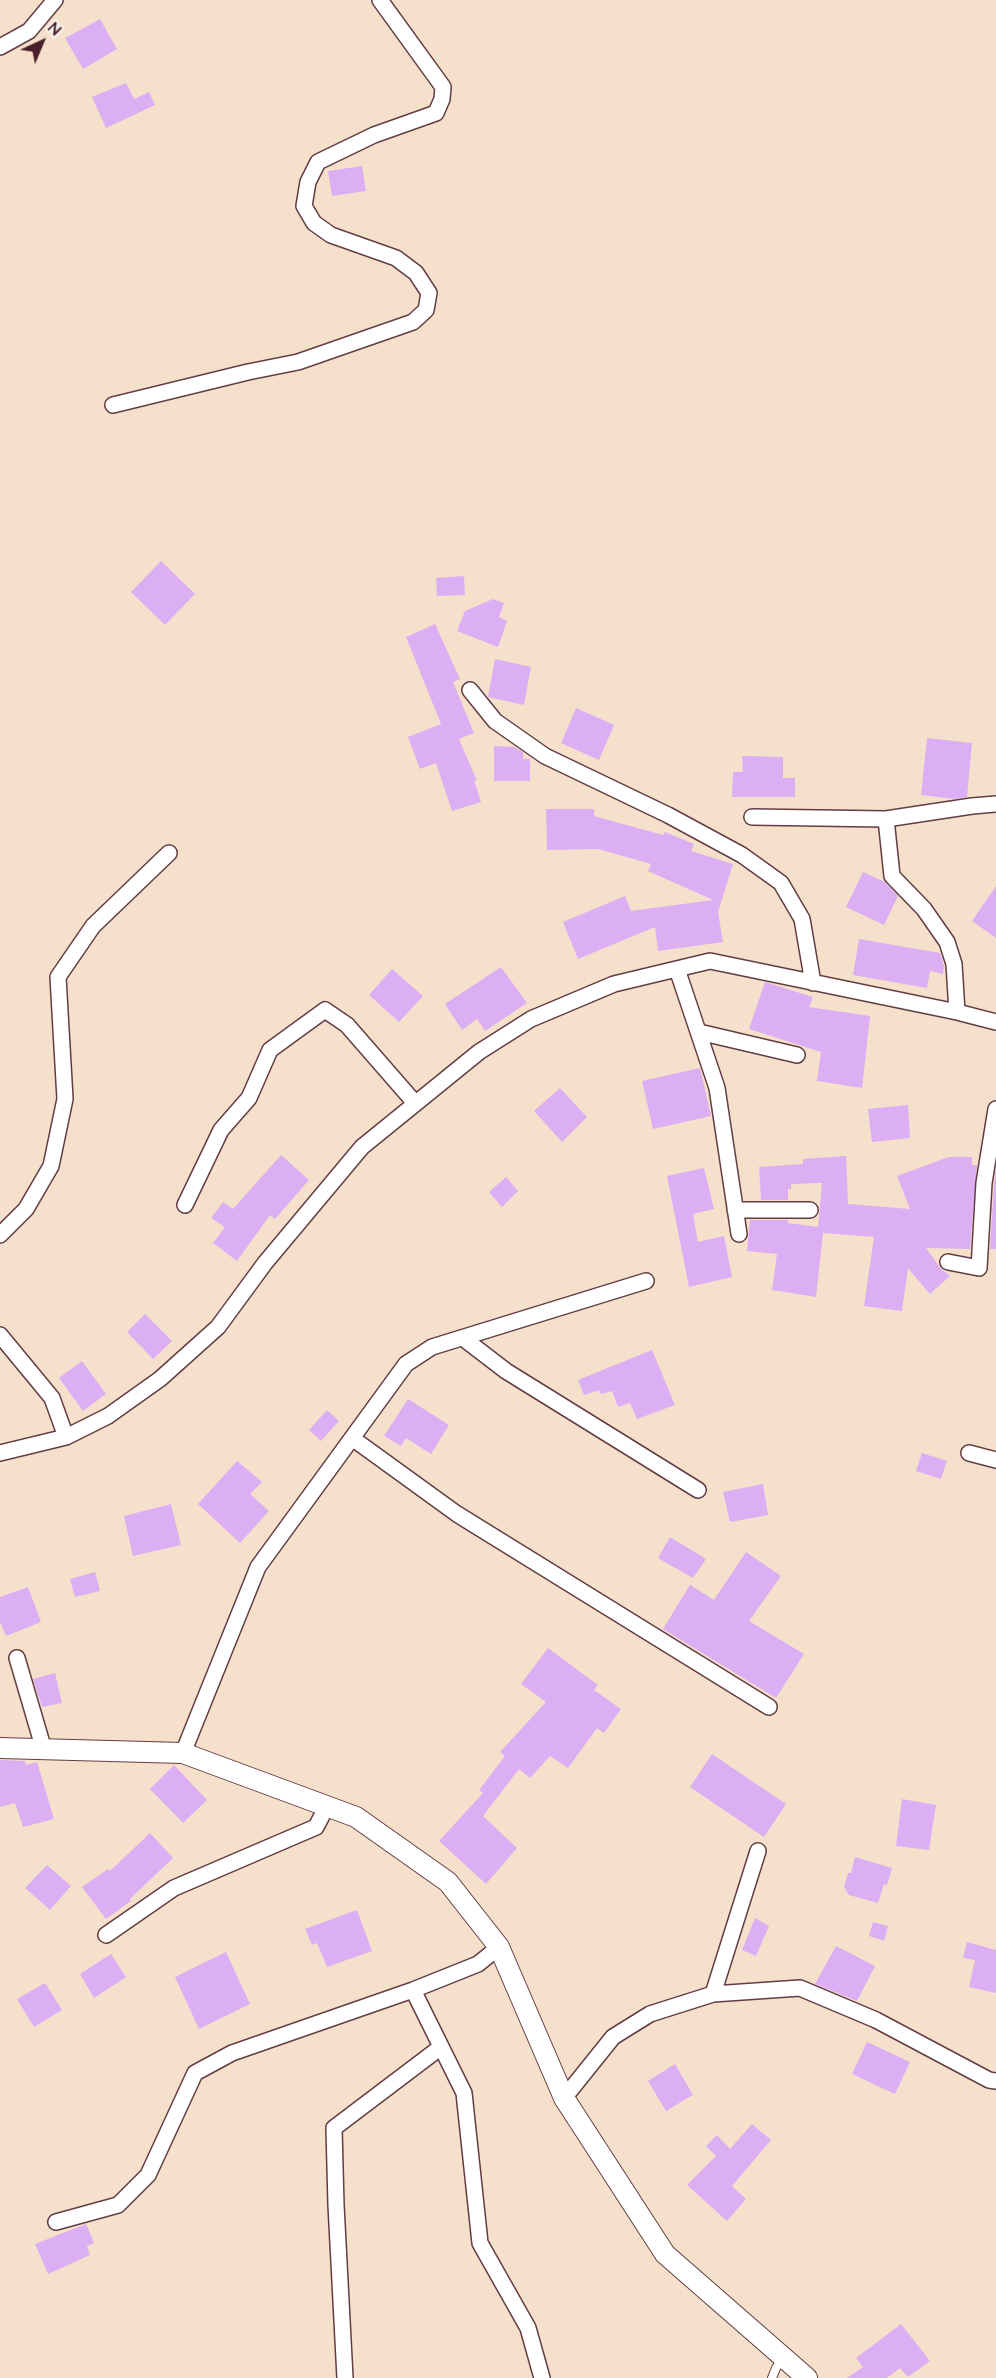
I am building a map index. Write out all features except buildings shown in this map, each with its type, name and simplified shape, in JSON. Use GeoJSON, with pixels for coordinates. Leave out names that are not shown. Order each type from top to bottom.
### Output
{"type":"FeatureCollection","features":[{"type":"Feature","properties":{"kind":"street"},"geometry":{"type":"LineString","coordinates":[[0,47],[29,31],[55,0]]}},
{"type":"Feature","properties":{"kind":"street"},"geometry":{"type":"LineString","coordinates":[[113,405],[248,372],[298,363],[413,322],[426,310],[429,293],[416,273],[396,258],[331,235],[314,224],[304,206],[308,182],[318,162],[374,135],[436,113],[442,99],[443,87],[380,0]]}},
{"type":"Feature","properties":{"kind":"street"},"geometry":{"type":"LineString","coordinates":[[470,690],[495,721],[545,756],[677,820],[742,855],[781,884],[802,919],[813,983]]}},
{"type":"Feature","properties":{"kind":"street"},"geometry":{"type":"LineString","coordinates":[[752,817],[886,819],[996,804]]}},
{"type":"Feature","properties":{"kind":"street"},"geometry":{"type":"LineString","coordinates":[[886,819],[892,876],[924,909],[946,942],[954,964],[957,1011]]}},
{"type":"Feature","properties":{"kind":"street"},"geometry":{"type":"LineString","coordinates":[[0,1235],[26,1209],[51,1166],[65,1099],[58,977],[93,926],[169,853]]}},
{"type":"Feature","properties":{"kind":"street"},"geometry":{"type":"LineString","coordinates":[[0,1453],[66,1437],[108,1416],[160,1379],[218,1327],[266,1263],[362,1147],[479,1052],[531,1018],[614,984],[710,961],[957,1011],[996,1022]]}},
{"type":"Feature","properties":{"kind":"street"},"geometry":{"type":"LineString","coordinates":[[677,969],[717,1088],[739,1234]]}},
{"type":"Feature","properties":{"kind":"street"},"geometry":{"type":"LineString","coordinates":[[184,1205],[221,1130],[249,1098],[270,1050],[325,1010],[347,1025],[415,1103]]}},
{"type":"Feature","properties":{"kind":"street"},"geometry":{"type":"LineString","coordinates":[[699,1032],[797,1055]]}},
{"type":"Feature","properties":{"kind":"street"},"geometry":{"type":"LineString","coordinates":[[948,1262],[979,1268],[989,1206],[984,1183],[996,1109]]}},
{"type":"Feature","properties":{"kind":"street"},"geometry":{"type":"LineString","coordinates":[[735,1210],[810,1210]]}},
{"type":"Feature","properties":{"kind":"street"},"geometry":{"type":"LineString","coordinates":[[183,1754],[258,1567],[406,1364],[432,1347],[646,1281]]}},
{"type":"Feature","properties":{"kind":"street"},"geometry":{"type":"LineString","coordinates":[[0,1335],[52,1398],[66,1437]]}},
{"type":"Feature","properties":{"kind":"street"},"geometry":{"type":"LineString","coordinates":[[464,1338],[506,1371],[699,1490]]}},
{"type":"Feature","properties":{"kind":"street"},"geometry":{"type":"LineString","coordinates":[[352,1438],[457,1514],[769,1707]]}},
{"type":"Feature","properties":{"kind":"street"},"geometry":{"type":"LineString","coordinates":[[969,1453],[996,1460]]}},
{"type":"Feature","properties":{"kind":"street"},"geometry":{"type":"LineString","coordinates":[[17,1658],[44,1750]]}},
{"type":"Feature","properties":{"kind":"street"},"geometry":{"type":"LineString","coordinates":[[0,1748],[183,1754],[356,1817],[448,1882],[499,1947],[564,2098],[665,2254],[807,2378]]}},
{"type":"Feature","properties":{"kind":"street"},"geometry":{"type":"LineString","coordinates":[[106,1935],[174,1888],[316,1827],[327,1806]]}},
{"type":"Feature","properties":{"kind":"street"},"geometry":{"type":"LineString","coordinates":[[713,1994],[758,1851]]}},
{"type":"Feature","properties":{"kind":"street"},"geometry":{"type":"LineString","coordinates":[[56,2222],[118,2205],[148,2175],[195,2073],[232,2053],[413,1990],[478,1964],[499,1947]]}},
{"type":"Feature","properties":{"kind":"street"},"geometry":{"type":"LineString","coordinates":[[564,2098],[613,2037],[650,2014],[713,1994],[800,1988],[876,2020],[989,2080],[996,2081]]}},
{"type":"Feature","properties":{"kind":"street"},"geometry":{"type":"LineString","coordinates":[[413,1990],[464,2093],[480,2243],[528,2328],[542,2378]]}},
{"type":"Feature","properties":{"kind":"street"},"geometry":{"type":"LineString","coordinates":[[345,2378],[334,2128],[441,2047]]}},
{"type":"Feature","properties":{"kind":"lane"},"geometry":{"type":"LineString","coordinates":[[772,2378],[783,2357]]}}]}
